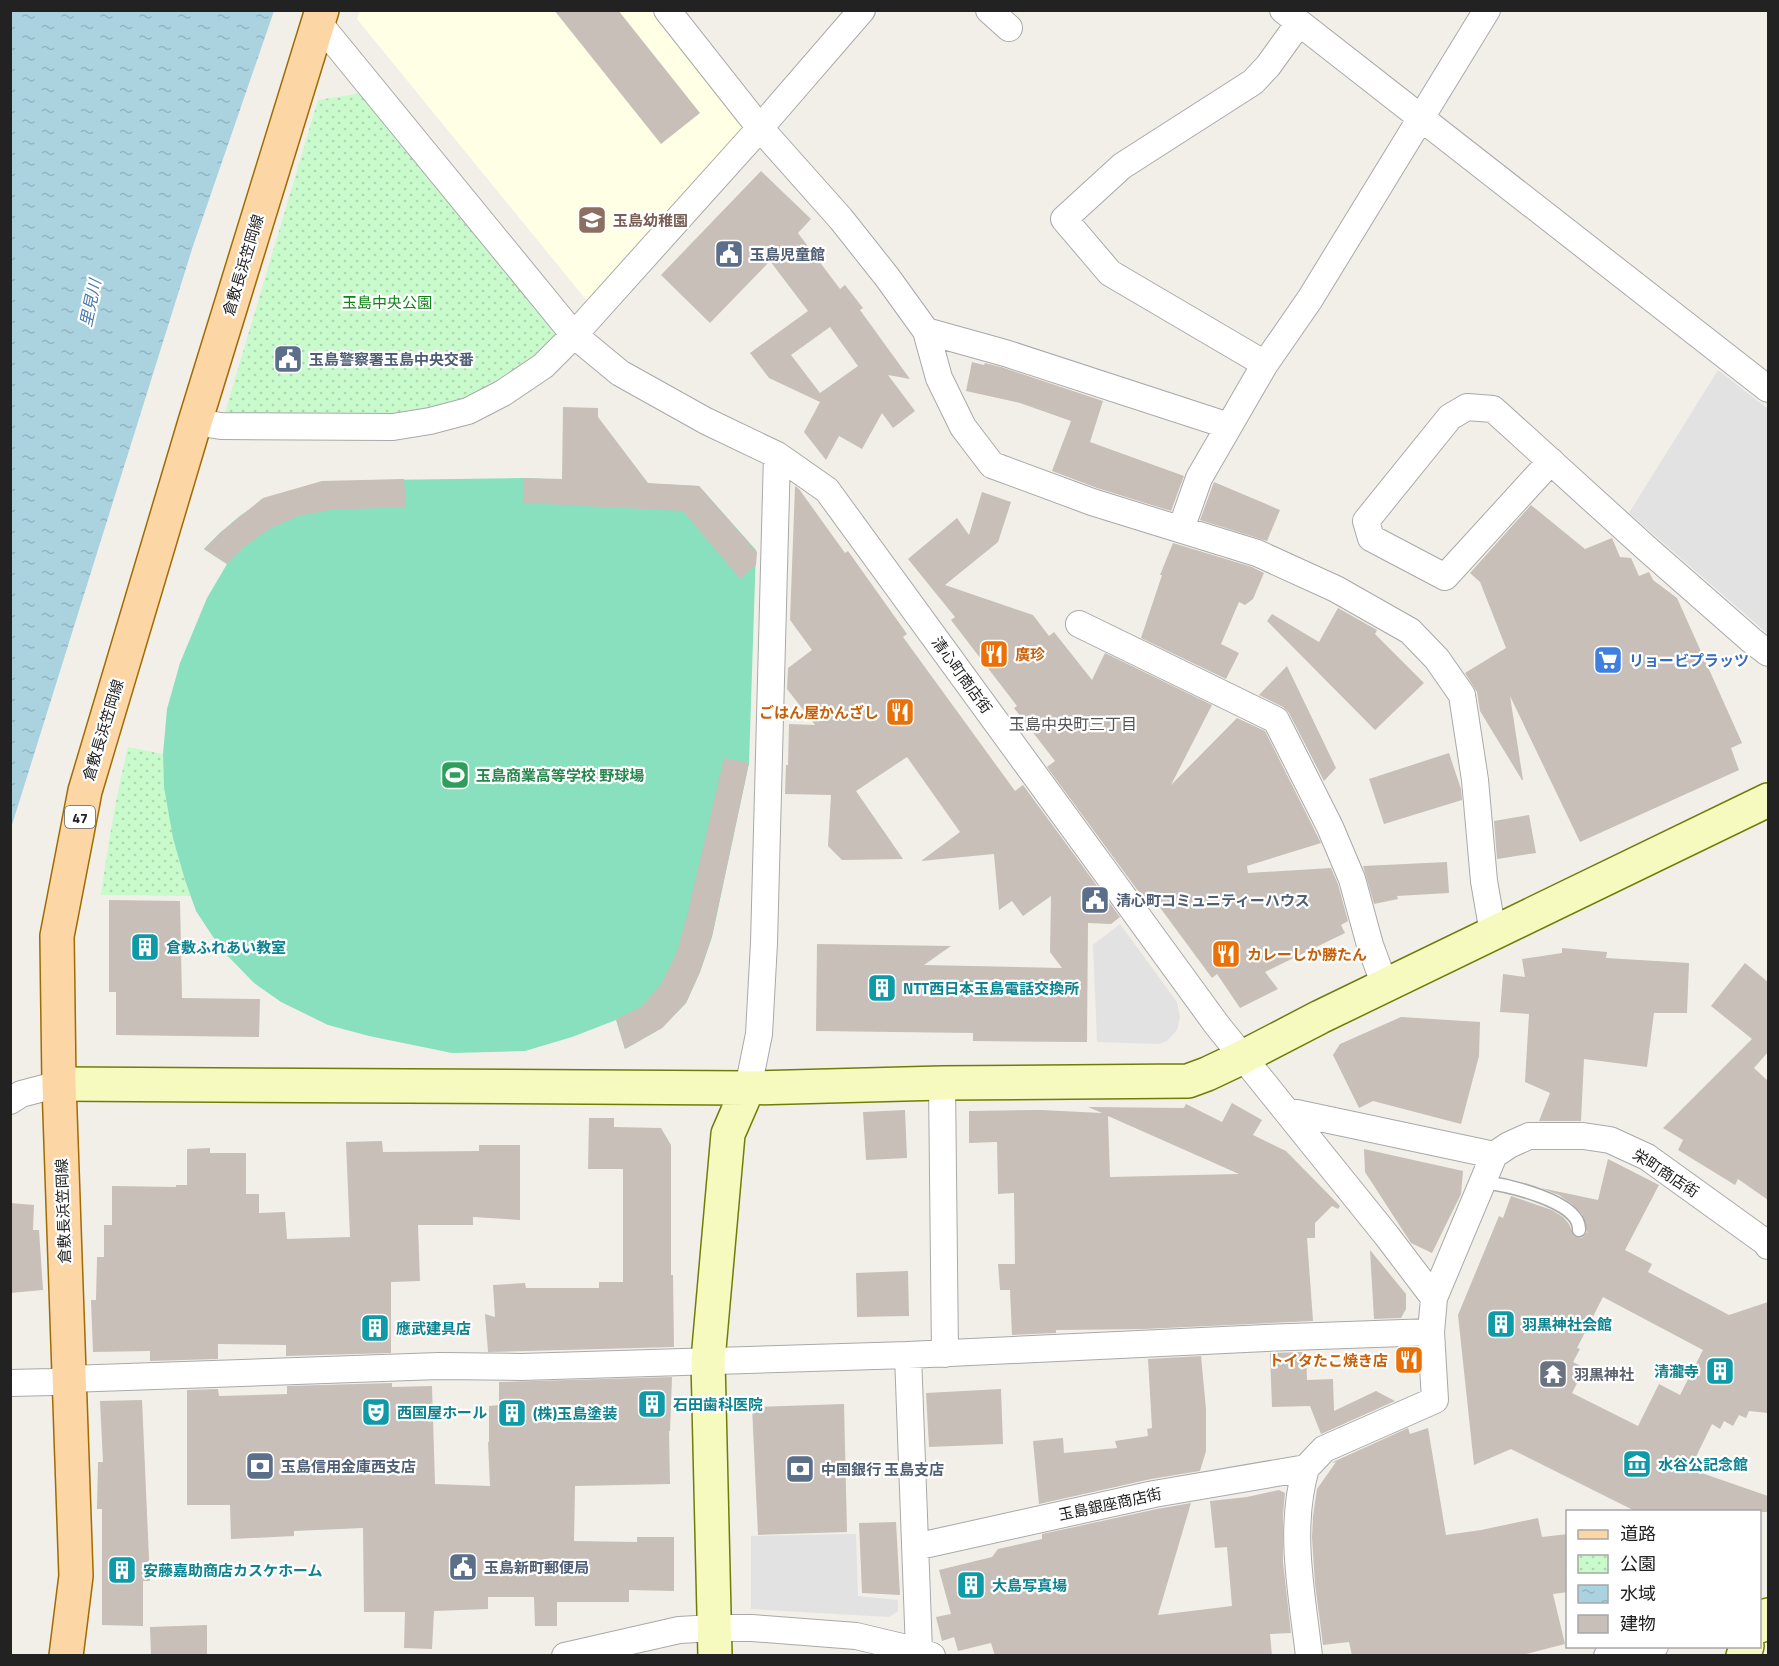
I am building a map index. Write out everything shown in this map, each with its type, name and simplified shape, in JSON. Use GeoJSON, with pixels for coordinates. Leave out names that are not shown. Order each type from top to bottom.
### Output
{"type":"FeatureCollection","features":[{"type":"Feature","properties":{"kind":"main road","name":"倉敷長浜笠岡線"},"geometry":{"type":"LineString","coordinates":[[66,1656],[76,1576],[59,1084],[57,936],[86,791],[315,14]]}},
{"type":"Feature","properties":{"kind":"street"},"geometry":{"type":"LineString","coordinates":[[668,10],[760,128],[841,219],[887,277],[926,332],[939,378],[963,427],[992,465],[1092,502],[1257,553],[1336,589],[1410,631],[1437,660],[1462,695],[1475,780],[1484,881],[1494,933]]}},
{"type":"Feature","properties":{"kind":"street"},"geometry":{"type":"LineString","coordinates":[[195,422],[220,426],[393,427],[430,421],[468,411],[503,393],[543,366],[574,335],[760,128],[862,10]]}},
{"type":"Feature","properties":{"kind":"street"},"geometry":{"type":"LineString","coordinates":[[990,10],[1009,28]]}},
{"type":"Feature","properties":{"kind":"street"},"geometry":{"type":"LineString","coordinates":[[1181,529],[1199,478],[1265,364],[1310,299],[1487,10]]}},
{"type":"Feature","properties":{"kind":"street","name":"清心町商店街"},"geometry":{"type":"LineString","coordinates":[[315,14],[574,335],[620,373],[706,421],[777,455],[827,490],[1217,1025],[1434,1298]]}},
{"type":"Feature","properties":{"kind":"street"},"geometry":{"type":"LineString","coordinates":[[1265,364],[1110,273],[1064,219],[1122,166],[1253,82],[1268,66],[1291,17],[1768,388]]}},
{"type":"Feature","properties":{"kind":"street"},"geometry":{"type":"LineString","coordinates":[[926,332],[1005,353],[1229,426]]}},
{"type":"Feature","properties":{"kind":"street"},"geometry":{"type":"LineString","coordinates":[[1551,461],[1445,577],[1371,538],[1365,521],[1450,417],[1467,407],[1493,409],[1551,461],[1645,547],[1768,653]]}},
{"type":"Feature","properties":{"kind":"street"},"geometry":{"type":"LineString","coordinates":[[714,1642],[708,1360],[728,1134],[748,1088],[759,1034],[764,943],[777,455]]}},
{"type":"Feature","properties":{"kind":"street"},"geometry":{"type":"LineString","coordinates":[[1080,624],[1276,720],[1330,827],[1352,879],[1370,945],[1385,986]]}},
{"type":"Feature","properties":{"kind":"street"},"geometry":{"type":"LineString","coordinates":[[11,1101],[21,1094],[59,1084],[748,1088],[942,1083],[1188,1081],[1208,1074],[1320,1017],[1768,800]]}},
{"type":"Feature","properties":{"kind":"street"},"geometry":{"type":"LineString","coordinates":[[942,1083],[945,1354]]}},
{"type":"Feature","properties":{"kind":"street"},"geometry":{"type":"LineString","coordinates":[[1287,1111],[1494,1155],[1434,1298],[1431,1332],[1435,1400],[1324,1449],[1306,1468],[1300,1489],[1297,1544],[1309,1656]]}},
{"type":"Feature","properties":{"kind":"street","name":"栄町商店街"},"geometry":{"type":"LineString","coordinates":[[1494,1155],[1529,1136],[1583,1136],[1610,1140],[1647,1157],[1768,1246]]}},
{"type":"Feature","properties":{"kind":"street"},"geometry":{"type":"LineString","coordinates":[[10,1383],[427,1366],[521,1367],[945,1354],[1431,1332]]}},
{"type":"Feature","properties":{"kind":"street"},"geometry":{"type":"LineString","coordinates":[[565,1656],[679,1630],[714,1642],[752,1628],[856,1636],[923,1654],[915,1547],[908,1355]]}},
{"type":"Feature","properties":{"kind":"street","name":"玉島銀座商店街"},"geometry":{"type":"LineString","coordinates":[[915,1547],[1154,1494],[1306,1468]]}},
{"type":"Feature","properties":{"kind":"street"},"geometry":{"type":"LineString","coordinates":[[1607,1656],[1650,1648]]}},
{"type":"Feature","properties":{"kind":"lane"},"geometry":{"type":"LineString","coordinates":[[1484,1182],[1508,1185],[1551,1201],[1572,1214],[1577,1220],[1579,1230]]}},
{"type":"Feature","properties":{"kind":"shaded area","name":"玉島幼稚園"},"geometry":{"type":"Polygon","coordinates":[[[360,10],[654,11],[745,128],[588,302],[357,19],[360,10]]]}},
{"type":"Feature","properties":{"kind":"shaded area"},"geometry":{"type":"Polygon","coordinates":[[[1718,370],[1768,409],[1768,634],[1629,513],[1718,370]]]}},
{"type":"Feature","properties":{"kind":"shaded area"},"geometry":{"type":"Polygon","coordinates":[[[1120,924],[1177,1002],[1180,1017],[1177,1030],[1167,1041],[1158,1044],[1097,1042],[1093,945],[1120,924]]]}},
{"type":"Feature","properties":{"kind":"shaded area"},"geometry":{"type":"Polygon","coordinates":[[[856,1534],[858,1596],[898,1600],[898,1611],[889,1617],[751,1609],[751,1536],[856,1534]]]}},
{"type":"Feature","properties":{"kind":"green space","name":"玉島中央公園"},"geometry":{"type":"Polygon","coordinates":[[[375,91],[574,335],[468,411],[221,426],[318,100],[375,91]]]}},
{"type":"Feature","properties":{"kind":"green space","name":"玉島商業高等学校 野球場"},"geometry":{"type":"Polygon","coordinates":[[[524,478],[699,486],[756,550],[749,763],[712,937],[700,972],[686,1003],[662,1028],[625,1049],[616,1020],[572,1037],[525,1051],[452,1053],[328,1025],[281,1002],[254,983],[221,949],[196,911],[173,838],[164,787],[163,754],[167,709],[180,663],[207,598],[227,564],[204,549],[241,515],[271,496],[381,480],[524,478]]]}},
{"type":"Feature","properties":{"kind":"green space"},"geometry":{"type":"Polygon","coordinates":[[[128,747],[163,754],[164,787],[185,880],[191,896],[101,895],[128,747]]]}},
{"type":"Feature","properties":{"kind":"water","name":"里見川"},"geometry":{"type":"Polygon","coordinates":[[[11,10],[274,11],[193,246],[11,828],[11,10]]]}},
{"type":"Feature","properties":{"kind":"building"},"geometry":{"type":"Polygon","coordinates":[[[554,10],[618,10],[700,113],[661,144],[554,10]]]}},
{"type":"Feature","properties":{"kind":"building"},"geometry":{"type":"Polygon","coordinates":[[[761,171],[811,219],[798,233],[840,289],[845,285],[863,308],[860,310],[910,379],[888,375],[915,411],[893,428],[882,413],[862,449],[839,436],[826,460],[804,432],[820,402],[769,378],[750,353],[808,311],[770,261],[710,323],[661,275],[761,171]],[[830,327],[791,355],[820,393],[858,366],[830,327]]]}},
{"type":"Feature","properties":{"kind":"building"},"geometry":{"type":"Polygon","coordinates":[[[972,362],[1001,367],[1103,401],[1090,442],[1184,476],[1171,511],[1052,471],[1071,421],[1020,403],[966,391],[972,362]]]}},
{"type":"Feature","properties":{"kind":"building"},"geometry":{"type":"Polygon","coordinates":[[[563,407],[598,408],[598,417],[648,483],[699,486],[757,552],[756,565],[740,579],[683,511],[523,503],[524,478],[562,479],[563,407]]]}},
{"type":"Feature","properties":{"kind":"building"},"geometry":{"type":"Polygon","coordinates":[[[404,479],[406,507],[331,510],[299,516],[271,528],[244,547],[227,564],[204,549],[263,498],[322,481],[404,479]]]}},
{"type":"Feature","properties":{"kind":"building"},"geometry":{"type":"Polygon","coordinates":[[[1214,482],[1280,510],[1267,541],[1200,520],[1214,482]]]}},
{"type":"Feature","properties":{"kind":"building"},"geometry":{"type":"Polygon","coordinates":[[[795,486],[845,553],[848,551],[907,634],[903,637],[1015,791],[1023,785],[1120,917],[1111,924],[1088,923],[1087,1042],[973,1041],[973,1033],[816,1031],[817,944],[951,946],[924,965],[1062,968],[1050,952],[1051,896],[1023,916],[1012,901],[999,910],[994,854],[921,861],[960,832],[907,757],[856,791],[903,859],[842,860],[828,846],[831,795],[785,794],[789,724],[815,725],[787,689],[788,668],[812,650],[790,620],[795,486]]]}},
{"type":"Feature","properties":{"kind":"building"},"geometry":{"type":"Polygon","coordinates":[[[982,492],[1011,502],[998,542],[945,585],[1033,615],[1049,636],[1054,632],[1092,680],[1105,653],[1212,705],[1171,785],[1237,718],[1265,731],[1321,843],[1247,866],[1248,873],[1331,868],[1348,921],[1341,925],[1345,933],[1265,972],[1278,989],[1240,1008],[1217,974],[1212,978],[1150,894],[1144,899],[1047,767],[1055,761],[1014,708],[1017,706],[951,620],[955,617],[908,559],[957,518],[969,535],[982,492]]]}},
{"type":"Feature","properties":{"kind":"building","name":"リョービプラッツ"},"geometry":{"type":"Polygon","coordinates":[[[1531,505],[1585,549],[1612,538],[1620,557],[1631,558],[1639,576],[1649,572],[1653,580],[1677,598],[1742,743],[1731,748],[1739,770],[1580,842],[1510,696],[1523,780],[1480,711],[1477,692],[1465,673],[1506,648],[1480,582],[1470,573],[1531,505]]]}},
{"type":"Feature","properties":{"kind":"building"},"geometry":{"type":"Polygon","coordinates":[[[1173,543],[1252,567],[1264,573],[1253,599],[1245,605],[1239,602],[1221,644],[1239,653],[1226,679],[1141,638],[1162,575],[1160,575],[1173,543]]]}},
{"type":"Feature","properties":{"kind":"building"},"geometry":{"type":"Polygon","coordinates":[[[1338,608],[1377,630],[1375,634],[1424,683],[1375,730],[1267,621],[1272,614],[1319,642],[1338,608]]]}},
{"type":"Feature","properties":{"kind":"building"},"geometry":{"type":"Polygon","coordinates":[[[1287,666],[1336,768],[1324,781],[1289,713],[1283,707],[1259,695],[1287,666]]]}},
{"type":"Feature","properties":{"kind":"building"},"geometry":{"type":"Polygon","coordinates":[[[1449,753],[1461,789],[1462,800],[1384,824],[1369,779],[1449,753]]]}},
{"type":"Feature","properties":{"kind":"building"},"geometry":{"type":"Polygon","coordinates":[[[724,758],[749,763],[712,936],[700,972],[686,1003],[662,1028],[625,1049],[616,1019],[641,1007],[661,984],[676,954],[724,758]]]}},
{"type":"Feature","properties":{"kind":"building"},"geometry":{"type":"Polygon","coordinates":[[[1529,815],[1536,853],[1497,859],[1494,821],[1529,815]]]}},
{"type":"Feature","properties":{"kind":"building"},"geometry":{"type":"Polygon","coordinates":[[[1447,862],[1449,893],[1397,896],[1398,899],[1374,904],[1363,866],[1447,862]]]}},
{"type":"Feature","properties":{"kind":"building"},"geometry":{"type":"Polygon","coordinates":[[[109,900],[180,901],[182,998],[260,999],[259,1037],[116,1035],[116,992],[109,992],[109,900]]]}},
{"type":"Feature","properties":{"kind":"building"},"geometry":{"type":"Polygon","coordinates":[[[1562,948],[1607,952],[1606,958],[1689,963],[1687,1013],[1654,1013],[1647,1067],[1584,1059],[1581,1121],[1539,1121],[1550,1093],[1525,1082],[1529,1014],[1500,1012],[1503,974],[1525,977],[1522,959],[1562,953],[1562,948]]]}},
{"type":"Feature","properties":{"kind":"building"},"geometry":{"type":"Polygon","coordinates":[[[1745,963],[1768,982],[1768,1052],[1754,1068],[1768,1081],[1768,1200],[1738,1179],[1735,1185],[1678,1150],[1683,1140],[1663,1128],[1752,1039],[1711,1006],[1745,963]]]}},
{"type":"Feature","properties":{"kind":"building"},"geometry":{"type":"Polygon","coordinates":[[[1401,1017],[1480,1022],[1479,1056],[1461,1124],[1373,1101],[1359,1108],[1333,1055],[1340,1044],[1401,1017]]]}},
{"type":"Feature","properties":{"kind":"building"},"geometry":{"type":"Polygon","coordinates":[[[1232,1103],[1262,1120],[1253,1135],[1286,1151],[1340,1206],[1338,1209],[1332,1206],[1315,1223],[1315,1238],[1307,1238],[1313,1321],[1144,1329],[1056,1330],[1056,1333],[1012,1335],[1010,1290],[1000,1290],[998,1264],[1015,1264],[1014,1193],[998,1194],[997,1142],[969,1143],[969,1111],[1041,1110],[1102,1113],[1088,1107],[1184,1108],[1186,1104],[1222,1122],[1232,1103]],[[1108,1116],[1110,1177],[1239,1174],[1108,1116]]]}},
{"type":"Feature","properties":{"kind":"building"},"geometry":{"type":"Polygon","coordinates":[[[905,1110],[907,1158],[866,1160],[863,1112],[905,1110]]]}},
{"type":"Feature","properties":{"kind":"building"},"geometry":{"type":"Polygon","coordinates":[[[589,1118],[614,1118],[614,1127],[661,1128],[671,1145],[671,1275],[673,1275],[674,1347],[488,1352],[485,1314],[495,1317],[493,1285],[525,1283],[526,1288],[599,1288],[599,1282],[623,1282],[623,1169],[588,1169],[589,1118]]]}},
{"type":"Feature","properties":{"kind":"building"},"geometry":{"type":"Polygon","coordinates":[[[382,1141],[383,1152],[479,1151],[479,1145],[520,1145],[520,1220],[473,1217],[473,1225],[418,1225],[420,1281],[391,1282],[391,1353],[286,1356],[286,1345],[218,1344],[218,1359],[150,1361],[150,1351],[93,1352],[91,1300],[96,1300],[97,1257],[104,1257],[104,1225],[112,1225],[112,1186],[176,1187],[176,1185],[187,1185],[187,1149],[210,1148],[210,1153],[246,1153],[246,1194],[259,1194],[259,1213],[285,1212],[287,1239],[350,1237],[346,1142],[382,1141]]]}},
{"type":"Feature","properties":{"kind":"building"},"geometry":{"type":"Polygon","coordinates":[[[1364,1149],[1463,1171],[1461,1194],[1432,1253],[1409,1240],[1365,1172],[1364,1149]]]}},
{"type":"Feature","properties":{"kind":"building"},"geometry":{"type":"Polygon","coordinates":[[[1608,1159],[1659,1185],[1625,1250],[1652,1264],[1648,1272],[1729,1315],[1768,1302],[1768,1413],[1749,1411],[1746,1418],[1739,1415],[1733,1426],[1724,1421],[1720,1429],[1712,1424],[1690,1469],[1768,1496],[1768,1512],[1761,1512],[1761,1510],[1633,1510],[1511,1449],[1474,1465],[1458,1315],[1499,1216],[1503,1218],[1511,1196],[1552,1210],[1569,1224],[1574,1236],[1582,1238],[1587,1232],[1582,1214],[1572,1204],[1559,1195],[1541,1188],[1598,1200],[1608,1159]],[[1603,1297],[1577,1348],[1580,1349],[1573,1362],[1585,1368],[1572,1393],[1638,1426],[1659,1384],[1680,1395],[1703,1350],[1603,1297]]]}},
{"type":"Feature","properties":{"kind":"building"},"geometry":{"type":"Polygon","coordinates":[[[10,1203],[34,1205],[33,1230],[39,1230],[43,1290],[10,1293],[10,1203]]]}},
{"type":"Feature","properties":{"kind":"building"},"geometry":{"type":"Polygon","coordinates":[[[1370,1250],[1406,1294],[1406,1309],[1401,1318],[1374,1319],[1370,1250]]]}},
{"type":"Feature","properties":{"kind":"building"},"geometry":{"type":"Polygon","coordinates":[[[908,1271],[909,1316],[857,1317],[856,1273],[908,1271]]]}},
{"type":"Feature","properties":{"kind":"building"},"geometry":{"type":"Polygon","coordinates":[[[1306,1352],[1307,1380],[1333,1379],[1334,1411],[1376,1391],[1395,1401],[1321,1434],[1310,1406],[1272,1407],[1270,1353],[1306,1352]]]}},
{"type":"Feature","properties":{"kind":"building"},"geometry":{"type":"Polygon","coordinates":[[[1201,1356],[1206,1409],[1206,1451],[1200,1471],[1151,1479],[1039,1504],[1033,1441],[1063,1438],[1064,1453],[1117,1448],[1115,1441],[1148,1436],[1147,1429],[1152,1428],[1148,1359],[1201,1356]]]}},
{"type":"Feature","properties":{"kind":"building"},"geometry":{"type":"Polygon","coordinates":[[[672,1377],[669,1431],[670,1484],[575,1486],[574,1541],[637,1542],[637,1537],[674,1537],[674,1591],[629,1590],[629,1602],[557,1602],[557,1626],[535,1626],[534,1597],[488,1597],[488,1609],[434,1611],[432,1649],[404,1648],[405,1612],[364,1612],[363,1528],[294,1531],[294,1536],[231,1539],[230,1505],[187,1505],[187,1390],[218,1389],[219,1396],[287,1394],[287,1386],[392,1383],[392,1387],[432,1386],[435,1484],[490,1486],[489,1406],[499,1405],[499,1382],[672,1377]]]}},
{"type":"Feature","properties":{"kind":"building"},"geometry":{"type":"Polygon","coordinates":[[[1001,1389],[1003,1444],[929,1447],[926,1393],[1001,1389]]]}},
{"type":"Feature","properties":{"kind":"building"},"geometry":{"type":"Polygon","coordinates":[[[142,1400],[150,1581],[143,1581],[143,1626],[102,1625],[102,1509],[97,1509],[98,1462],[103,1462],[100,1401],[142,1400]]]}},
{"type":"Feature","properties":{"kind":"building","name":"中国銀行 玉島支店"},"geometry":{"type":"Polygon","coordinates":[[[844,1404],[847,1532],[758,1535],[752,1407],[844,1404]]]}},
{"type":"Feature","properties":{"kind":"building"},"geometry":{"type":"Polygon","coordinates":[[[1408,1428],[1410,1434],[1428,1428],[1446,1535],[1538,1518],[1542,1537],[1566,1534],[1566,1592],[1553,1594],[1565,1644],[1518,1656],[1352,1656],[1349,1642],[1323,1645],[1315,1584],[1313,1516],[1317,1489],[1336,1462],[1333,1462],[1408,1428]]]}},
{"type":"Feature","properties":{"kind":"building"},"geometry":{"type":"Polygon","coordinates":[[[1279,1490],[1285,1493],[1283,1562],[1291,1633],[1270,1634],[1272,1656],[995,1656],[991,1643],[958,1651],[954,1637],[942,1641],[936,1617],[951,1614],[939,1570],[992,1557],[998,1549],[1042,1539],[1042,1534],[1191,1503],[1158,1615],[1232,1606],[1227,1547],[1215,1548],[1210,1501],[1247,1497],[1279,1490]]]}},
{"type":"Feature","properties":{"kind":"building"},"geometry":{"type":"Polygon","coordinates":[[[896,1522],[900,1595],[862,1593],[859,1523],[896,1522]]]}},
{"type":"Feature","properties":{"kind":"building"},"geometry":{"type":"Polygon","coordinates":[[[207,1625],[207,1656],[151,1656],[150,1627],[207,1625]]]}},
{"type":"Feature","properties":{"kind":"place","name":"玉島幼稚園"},"geometry":{"type":"Point","coordinates":[592,220]}},
{"type":"Feature","properties":{"kind":"place","name":"玉島児童館"},"geometry":{"type":"Point","coordinates":[729,254]}},
{"type":"Feature","properties":{"kind":"place","name":"玉島警察署玉島中央交番"},"geometry":{"type":"Point","coordinates":[288,359]}},
{"type":"Feature","properties":{"kind":"place","name":"廣珍"},"geometry":{"type":"Point","coordinates":[994,654]}},
{"type":"Feature","properties":{"kind":"place","name":"リョービプラッツ"},"geometry":{"type":"Point","coordinates":[1608,660]}},
{"type":"Feature","properties":{"kind":"place","name":"ごはん屋かんざし"},"geometry":{"type":"Point","coordinates":[900,712]}},
{"type":"Feature","properties":{"kind":"place","name":"玉島商業高等学校 野球場"},"geometry":{"type":"Point","coordinates":[455,775]}},
{"type":"Feature","properties":{"kind":"place","name":"清心町コミュニティーハウス"},"geometry":{"type":"Point","coordinates":[1095,900]}},
{"type":"Feature","properties":{"kind":"place","name":"倉敷ふれあい教室"},"geometry":{"type":"Point","coordinates":[145,947]}},
{"type":"Feature","properties":{"kind":"place","name":"カレーしか勝たん"},"geometry":{"type":"Point","coordinates":[1226,954]}},
{"type":"Feature","properties":{"kind":"place","name":"NTT西日本玉島電話交換所"},"geometry":{"type":"Point","coordinates":[882,988]}},
{"type":"Feature","properties":{"kind":"place","name":"羽黒神社会館"},"geometry":{"type":"Point","coordinates":[1501,1324]}},
{"type":"Feature","properties":{"kind":"place","name":"應武建具店"},"geometry":{"type":"Point","coordinates":[375,1328]}},
{"type":"Feature","properties":{"kind":"place","name":"トイタたこ焼き店"},"geometry":{"type":"Point","coordinates":[1409,1360]}},
{"type":"Feature","properties":{"kind":"place","name":"清瀧寺"},"geometry":{"type":"Point","coordinates":[1720,1371]}},
{"type":"Feature","properties":{"kind":"place","name":"羽黒神社"},"geometry":{"type":"Point","coordinates":[1553,1374]}},
{"type":"Feature","properties":{"kind":"place","name":"石田歯科医院"},"geometry":{"type":"Point","coordinates":[652,1404]}},
{"type":"Feature","properties":{"kind":"place","name":"西国屋ホール"},"geometry":{"type":"Point","coordinates":[376,1412]}},
{"type":"Feature","properties":{"kind":"place","name":"(株)玉島塗装"},"geometry":{"type":"Point","coordinates":[512,1413]}},
{"type":"Feature","properties":{"kind":"place","name":"水谷公記念館"},"geometry":{"type":"Point","coordinates":[1637,1464]}},
{"type":"Feature","properties":{"kind":"place","name":"玉島信用金庫西支店"},"geometry":{"type":"Point","coordinates":[260,1466]}},
{"type":"Feature","properties":{"kind":"place","name":"中国銀行 玉島支店"},"geometry":{"type":"Point","coordinates":[800,1469]}},
{"type":"Feature","properties":{"kind":"place","name":"玉島新町郵便局"},"geometry":{"type":"Point","coordinates":[463,1567]}},
{"type":"Feature","properties":{"kind":"place","name":"安藤嘉助商店カスケホーム"},"geometry":{"type":"Point","coordinates":[122,1570]}},
{"type":"Feature","properties":{"kind":"place","name":"大島写真場"},"geometry":{"type":"Point","coordinates":[971,1585]}},
{"type":"Feature","properties":{"kind":"district","name":"玉島中央町三丁目"},"geometry":{"type":"Point","coordinates":[1073,724]}}]}
